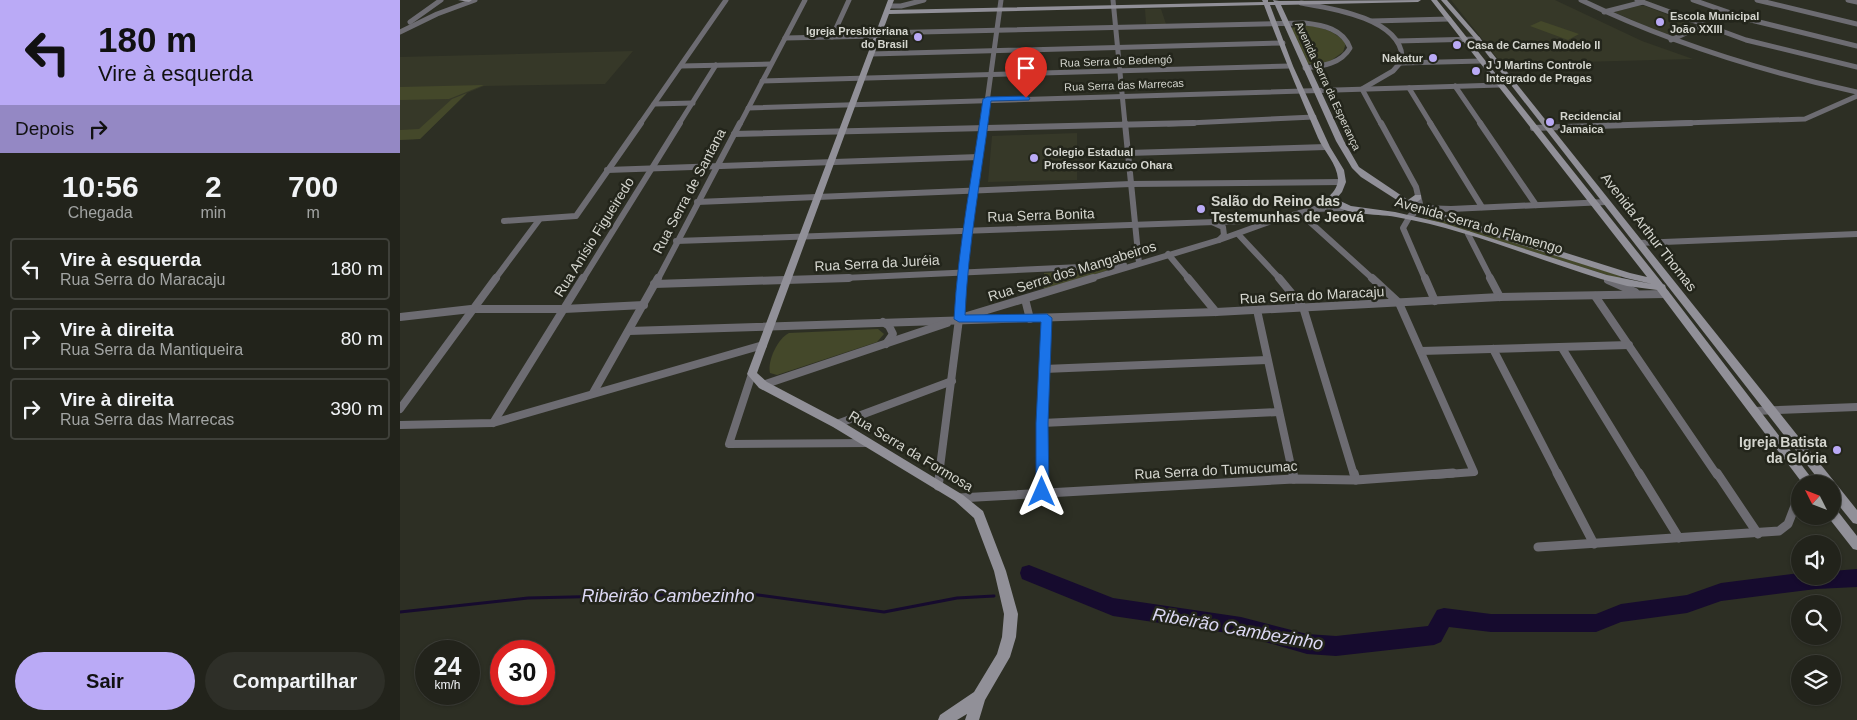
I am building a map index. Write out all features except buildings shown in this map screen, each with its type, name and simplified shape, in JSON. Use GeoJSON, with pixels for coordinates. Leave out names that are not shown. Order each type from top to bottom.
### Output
{"type":"FeatureCollection","features":[{"type":"Feature","properties":{"kind":"street"},"geometry":{"type":"LineString","coordinates":[[400,31],[441,0]]}},
{"type":"Feature","properties":{"kind":"street"},"geometry":{"type":"LineString","coordinates":[[461,0],[469,0]]}},
{"type":"Feature","properties":{"kind":"street"},"geometry":{"type":"LineString","coordinates":[[400,31],[437,14],[475,0]]}},
{"type":"Feature","properties":{"kind":"street"},"geometry":{"type":"LineString","coordinates":[[504,222],[576,216],[726,0]]}},
{"type":"Feature","properties":{"kind":"street","name":"Rua Serra de Santana"},"geometry":{"type":"LineString","coordinates":[[593,393],[644,305],[676,241],[718,166],[805,0]]}},
{"type":"Feature","properties":{"kind":"street"},"geometry":{"type":"LineString","coordinates":[[832,37],[849,0]]}},
{"type":"Feature","properties":{"kind":"street"},"geometry":{"type":"LineString","coordinates":[[888,6],[907,5],[924,0]]}},
{"type":"Feature","properties":{"kind":"street"},"geometry":{"type":"LineString","coordinates":[[938,486],[959,319],[962,271],[970,230],[1001,0]]}},
{"type":"Feature","properties":{"kind":"street"},"geometry":{"type":"LineString","coordinates":[[1113,0],[1126,126],[1136,264]]}},
{"type":"Feature","properties":{"kind":"street"},"geometry":{"type":"LineString","coordinates":[[888,6],[910,12],[1266,2],[1330,5],[1418,0]]}},
{"type":"Feature","properties":{"kind":"street","name":"Avenida Arthur Thomas"},"geometry":{"type":"LineString","coordinates":[[1434,0],[1591,202],[1771,410],[1823,475]]}},
{"type":"Feature","properties":{"kind":"street","name":"Avenida Arthur Thomas"},"geometry":{"type":"LineString","coordinates":[[1444,0],[1478,39],[1639,243],[1664,286],[1754,411],[1803,475]]}},
{"type":"Feature","properties":{"kind":"street"},"geometry":{"type":"LineString","coordinates":[[1581,0],[1604,12],[1671,40],[1786,76],[1857,94]]}},
{"type":"Feature","properties":{"kind":"street"},"geometry":{"type":"LineString","coordinates":[[1604,12],[1639,1],[1650,0]]}},
{"type":"Feature","properties":{"kind":"street"},"geometry":{"type":"LineString","coordinates":[[1693,0],[1769,25],[1857,46]]}},
{"type":"Feature","properties":{"kind":"street"},"geometry":{"type":"LineString","coordinates":[[1757,0],[1857,24]]}},
{"type":"Feature","properties":{"kind":"street"},"geometry":{"type":"LineString","coordinates":[[1848,0],[1857,2]]}},
{"type":"Feature","properties":{"kind":"street"},"geometry":{"type":"LineString","coordinates":[[1639,1],[1701,26],[1765,46],[1857,68]]}},
{"type":"Feature","properties":{"kind":"street","name":"Avenida Serra da Esperança"},"geometry":{"type":"LineString","coordinates":[[1266,2],[1283,43],[1290,66],[1326,147],[1340,170],[1342,182]]}},
{"type":"Feature","properties":{"kind":"street","name":"Avenida Serra da Esperança"},"geometry":{"type":"LineString","coordinates":[[1277,2],[1305,68],[1340,142],[1356,168],[1404,203],[1419,208]]}},
{"type":"Feature","properties":{"kind":"street"},"geometry":{"type":"LineString","coordinates":[[907,5],[904,9],[910,12]]}},
{"type":"Feature","properties":{"kind":"street"},"geometry":{"type":"LineString","coordinates":[[1330,5],[1372,21],[1396,41],[1402,55],[1400,63]]}},
{"type":"Feature","properties":{"kind":"street"},"geometry":{"type":"LineString","coordinates":[[868,443],[729,444],[769,327],[888,6]]}},
{"type":"Feature","properties":{"kind":"street"},"geometry":{"type":"LineString","coordinates":[[1372,21],[1449,19]]}},
{"type":"Feature","properties":{"kind":"street"},"geometry":{"type":"LineString","coordinates":[[785,38],[997,29],[1286,23],[1323,26],[1344,36],[1350,44],[1349,52],[1340,60],[1326,65],[1305,68]]}},
{"type":"Feature","properties":{"kind":"street"},"geometry":{"type":"LineString","coordinates":[[1671,40],[1701,26]]}},
{"type":"Feature","properties":{"kind":"street"},"geometry":{"type":"LineString","coordinates":[[1396,41],[1478,39]]}},
{"type":"Feature","properties":{"kind":"street"},"geometry":{"type":"LineString","coordinates":[[871,54],[1283,43]]}},
{"type":"Feature","properties":{"kind":"street"},"geometry":{"type":"LineString","coordinates":[[1419,208],[1416,187],[1362,89],[1375,82],[1400,63],[1482,62]]}},
{"type":"Feature","properties":{"kind":"street"},"geometry":{"type":"LineString","coordinates":[[681,66],[771,64]]}},
{"type":"Feature","properties":{"kind":"street","name":"Rua Anísio Figueiredo"},"geometry":{"type":"LineString","coordinates":[[493,423],[716,65]]}},
{"type":"Feature","properties":{"kind":"street","name":"Rua Serra do Bedengó"},"geometry":{"type":"LineString","coordinates":[[762,81],[1290,66]]}},
{"type":"Feature","properties":{"kind":"street"},"geometry":{"type":"LineString","coordinates":[[1375,82],[1385,89]]}},
{"type":"Feature","properties":{"kind":"street","name":"Rua Serra das Marrecas"},"geometry":{"type":"LineString","coordinates":[[748,108],[987,99],[1500,85]]}},
{"type":"Feature","properties":{"kind":"street"},"geometry":{"type":"LineString","coordinates":[[1455,86],[1536,205]]}},
{"type":"Feature","properties":{"kind":"street"},"geometry":{"type":"LineString","coordinates":[[1409,88],[1482,207]]}},
{"type":"Feature","properties":{"kind":"street"},"geometry":{"type":"LineString","coordinates":[[1533,128],[1806,119],[1857,94]]}},
{"type":"Feature","properties":{"kind":"street"},"geometry":{"type":"LineString","coordinates":[[654,104],[693,103]]}},
{"type":"Feature","properties":{"kind":"street"},"geometry":{"type":"LineString","coordinates":[[734,134],[1126,126],[1314,118]]}},
{"type":"Feature","properties":{"kind":"street"},"geometry":{"type":"LineString","coordinates":[[1128,152],[1326,147]]}},
{"type":"Feature","properties":{"kind":"street"},"geometry":{"type":"LineString","coordinates":[[607,170],[980,157]]}},
{"type":"Feature","properties":{"kind":"street"},"geometry":{"type":"LineString","coordinates":[[1340,170],[1356,168]]}},
{"type":"Feature","properties":{"kind":"street"},"geometry":{"type":"LineString","coordinates":[[697,202],[1131,184],[1342,182],[1338,192],[1315,209]]}},
{"type":"Feature","properties":{"kind":"street"},"geometry":{"type":"LineString","coordinates":[[1404,203],[1412,202],[1418,197]]}},
{"type":"Feature","properties":{"kind":"street"},"geometry":{"type":"LineString","coordinates":[[1331,199],[1342,208]]}},
{"type":"Feature","properties":{"kind":"street"},"geometry":{"type":"LineString","coordinates":[[1435,300],[1403,228],[1404,223],[1419,208],[1606,202]]}},
{"type":"Feature","properties":{"kind":"street","name":"Avenida Serra do Flamengo"},"geometry":{"type":"LineString","coordinates":[[1419,208],[1664,286]]}},
{"type":"Feature","properties":{"kind":"street"},"geometry":{"type":"LineString","coordinates":[[1444,208],[1452,220]]}},
{"type":"Feature","properties":{"kind":"street","name":"Rua Serra Bonita"},"geometry":{"type":"LineString","coordinates":[[676,241],[1276,220],[1315,209]]}},
{"type":"Feature","properties":{"kind":"street","name":"Avenida Serra do Flamengo"},"geometry":{"type":"LineString","coordinates":[[1315,209],[1374,210],[1410,217],[1606,278],[1631,284],[1664,286]]}},
{"type":"Feature","properties":{"kind":"street"},"geometry":{"type":"LineString","coordinates":[[1300,213],[1399,303],[1421,351],[1629,345]]}},
{"type":"Feature","properties":{"kind":"street"},"geometry":{"type":"LineString","coordinates":[[400,409],[471,309],[539,220]]}},
{"type":"Feature","properties":{"kind":"street","name":"Rua Serra dos Mangabeiros"},"geometry":{"type":"LineString","coordinates":[[763,385],[959,319],[1219,240],[1276,220]]}},
{"type":"Feature","properties":{"kind":"street"},"geometry":{"type":"LineString","coordinates":[[1210,221],[1223,227],[1224,234],[1219,240]]}},
{"type":"Feature","properties":{"kind":"street"},"geometry":{"type":"LineString","coordinates":[[1238,234],[1272,269],[1303,307],[1356,480]]}},
{"type":"Feature","properties":{"kind":"street"},"geometry":{"type":"LineString","coordinates":[[1468,234],[1500,297]]}},
{"type":"Feature","properties":{"kind":"street"},"geometry":{"type":"LineString","coordinates":[[1639,243],[1857,234]]}},
{"type":"Feature","properties":{"kind":"street"},"geometry":{"type":"LineString","coordinates":[[1168,254],[1216,312]]}},
{"type":"Feature","properties":{"kind":"street","name":"Rua Serra da Juréia"},"geometry":{"type":"LineString","coordinates":[[654,284],[786,281],[1136,264]]}},
{"type":"Feature","properties":{"kind":"street"},"geometry":{"type":"LineString","coordinates":[[1606,278],[1628,290],[1646,294]]}},
{"type":"Feature","properties":{"kind":"street"},"geometry":{"type":"LineString","coordinates":[[1606,278],[1613,288],[1610,296]]}},
{"type":"Feature","properties":{"kind":"street","name":"Rua Serra do Maracaju"},"geometry":{"type":"LineString","coordinates":[[959,319],[1216,312],[1500,297],[1610,296],[1646,294],[1664,286]]}},
{"type":"Feature","properties":{"kind":"street"},"geometry":{"type":"LineString","coordinates":[[1595,296],[1758,534]]}},
{"type":"Feature","properties":{"kind":"street"},"geometry":{"type":"LineString","coordinates":[[1025,299],[1030,318]]}},
{"type":"Feature","properties":{"kind":"street"},"geometry":{"type":"LineString","coordinates":[[400,317],[471,309],[564,309],[644,305]]}},
{"type":"Feature","properties":{"kind":"street"},"geometry":{"type":"LineString","coordinates":[[1257,310],[1294,479]]}},
{"type":"Feature","properties":{"kind":"street"},"geometry":{"type":"LineString","coordinates":[[1042,492],[1042,423],[1047,318]]}},
{"type":"Feature","properties":{"kind":"street"},"geometry":{"type":"LineString","coordinates":[[629,331],[959,319]]}},
{"type":"Feature","properties":{"kind":"street"},"geometry":{"type":"LineString","coordinates":[[884,322],[890,326],[893,334],[885,344]]}},
{"type":"Feature","properties":{"kind":"street"},"geometry":{"type":"LineString","coordinates":[[400,425],[493,423],[763,345]]}},
{"type":"Feature","properties":{"kind":"street"},"geometry":{"type":"LineString","coordinates":[[1562,348],[1679,538]]}},
{"type":"Feature","properties":{"kind":"street"},"geometry":{"type":"LineString","coordinates":[[1493,349],[1594,544]]}},
{"type":"Feature","properties":{"kind":"street","name":"Rua Serra do Tumucumac"},"geometry":{"type":"LineString","coordinates":[[959,498],[1294,479],[1356,480],[1474,472],[1421,351]]}},
{"type":"Feature","properties":{"kind":"street"},"geometry":{"type":"LineString","coordinates":[[1044,369],[1267,360]]}},
{"type":"Feature","properties":{"kind":"street","name":"Rua Serra da Formosa"},"geometry":{"type":"LineString","coordinates":[[752,374],[763,385],[837,424],[959,498],[979,515],[1000,571],[1011,614],[1009,637],[1003,657],[979,697],[972,720]]}},
{"type":"Feature","properties":{"kind":"street"},"geometry":{"type":"LineString","coordinates":[[837,424],[952,381]]}},
{"type":"Feature","properties":{"kind":"street"},"geometry":{"type":"LineString","coordinates":[[1754,411],[1857,407]]}},
{"type":"Feature","properties":{"kind":"street"},"geometry":{"type":"LineString","coordinates":[[1042,423],[1279,412]]}},
{"type":"Feature","properties":{"kind":"street"},"geometry":{"type":"LineString","coordinates":[[1841,499],[1857,518]]}},
{"type":"Feature","properties":{"kind":"street"},"geometry":{"type":"LineString","coordinates":[[1538,546],[1758,534],[1778,531],[1788,524],[1791,516]]}},
{"type":"Feature","properties":{"kind":"street"},"geometry":{"type":"LineString","coordinates":[[1841,525],[1857,545]]}},
{"type":"Feature","properties":{"kind":"street","name":"Rua Serra da Formosa"},"geometry":{"type":"LineString","coordinates":[[945,720],[979,697]]}},
{"type":"Feature","properties":{"kind":"shaded area"},"geometry":{"type":"Polygon","coordinates":[[[1451,0],[1555,0],[1642,41],[1693,59],[1502,64],[1451,0]]]}},
{"type":"Feature","properties":{"kind":"shaded area","name":"Escola Municipal João XXIII"},"geometry":{"type":"Polygon","coordinates":[[[1645,6],[1696,26],[1671,37],[1614,12],[1645,6]]]}},
{"type":"Feature","properties":{"kind":"shaded area"},"geometry":{"type":"Polygon","coordinates":[[[1145,9],[1161,9],[1166,24],[1146,24],[1145,9]]]}},
{"type":"Feature","properties":{"kind":"shaded area"},"geometry":{"type":"Polygon","coordinates":[[[633,51],[605,84],[484,86],[467,93],[420,139],[400,140],[400,57],[633,51]]]}},
{"type":"Feature","properties":{"kind":"shaded area","name":"Colegio Estadual Professor Kazuco Ohara"},"geometry":{"type":"Polygon","coordinates":[[[1077,133],[1077,180],[988,182],[992,136],[1077,133]]]}},
{"type":"Feature","properties":{"kind":"green space"},"geometry":{"type":"Polygon","coordinates":[[[1541,21],[1579,34],[1568,40],[1530,26],[1541,21]]]}},
{"type":"Feature","properties":{"kind":"green space"},"geometry":{"type":"Polygon","coordinates":[[[1306,25],[1323,28],[1337,35],[1346,43],[1343,52],[1329,62],[1307,64],[1291,28],[1306,25]]]}},
{"type":"Feature","properties":{"kind":"green space"},"geometry":{"type":"Polygon","coordinates":[[[484,85],[449,99],[400,100],[400,87],[484,85]]]}},
{"type":"Feature","properties":{"kind":"green space"},"geometry":{"type":"Polygon","coordinates":[[[467,93],[420,139],[400,140],[400,130],[419,129],[452,99],[467,93]]]}},
{"type":"Feature","properties":{"kind":"green space"},"geometry":{"type":"Polygon","coordinates":[[[1426,215],[1621,276],[1620,279],[1425,218],[1424,216],[1426,215]]]}},
{"type":"Feature","properties":{"kind":"green space"},"geometry":{"type":"Polygon","coordinates":[[[1115,268],[1044,290],[1044,273],[1115,268]]]}},
{"type":"Feature","properties":{"kind":"green space"},"geometry":{"type":"Polygon","coordinates":[[[878,329],[884,334],[877,342],[777,375],[770,373],[770,362],[774,350],[789,333],[878,329]]]}},
{"type":"Feature","properties":{"kind":"waterway","name":"Ribeirão Cambezinho"},"geometry":{"type":"LineString","coordinates":[[1029,573],[1113,607],[1241,626],[1307,644],[1336,646],[1434,635],[1444,617],[1491,623],[1596,623],[1621,613],[1687,604],[1721,592],[1816,580],[1857,578]]}},
{"type":"Feature","properties":{"kind":"waterway","name":"Ribeirão Cambezinho"},"geometry":{"type":"LineString","coordinates":[[400,612],[528,598],[743,593],[884,612],[957,598],[994,596]]}},
{"type":"Feature","properties":{"kind":"place","name":"Escola Municipal João XXIII"},"geometry":{"type":"Point","coordinates":[1660,22]}},
{"type":"Feature","properties":{"kind":"place","name":"Igreja Presbiteriana do Brasil"},"geometry":{"type":"Point","coordinates":[918,37]}},
{"type":"Feature","properties":{"kind":"place","name":"Casa de Carnes Modelo II"},"geometry":{"type":"Point","coordinates":[1457,45]}},
{"type":"Feature","properties":{"kind":"place","name":"Nakatur"},"geometry":{"type":"Point","coordinates":[1433,58]}},
{"type":"Feature","properties":{"kind":"place","name":"J J Martins Controle Integrado de Pragas"},"geometry":{"type":"Point","coordinates":[1476,71]}},
{"type":"Feature","properties":{"kind":"place","name":"Recidencial Jamaica"},"geometry":{"type":"Point","coordinates":[1550,122]}},
{"type":"Feature","properties":{"kind":"place","name":"Colegio Estadual Professor Kazuco Ohara"},"geometry":{"type":"Point","coordinates":[1034,158]}},
{"type":"Feature","properties":{"kind":"place","name":"Salão do Reino das Testemunhas de Jeová"},"geometry":{"type":"Point","coordinates":[1201,209]}},
{"type":"Feature","properties":{"kind":"place","name":"Igreja Batista da Glória"},"geometry":{"type":"Point","coordinates":[1837,450]}},
{"type":"Feature","properties":{"kind":"route"},"geometry":{"type":"LineString","coordinates":[[1026,98],[987,99],[970,230],[962,271],[959,319],[1047,318],[1042,423],[1042,492]]}}]}
